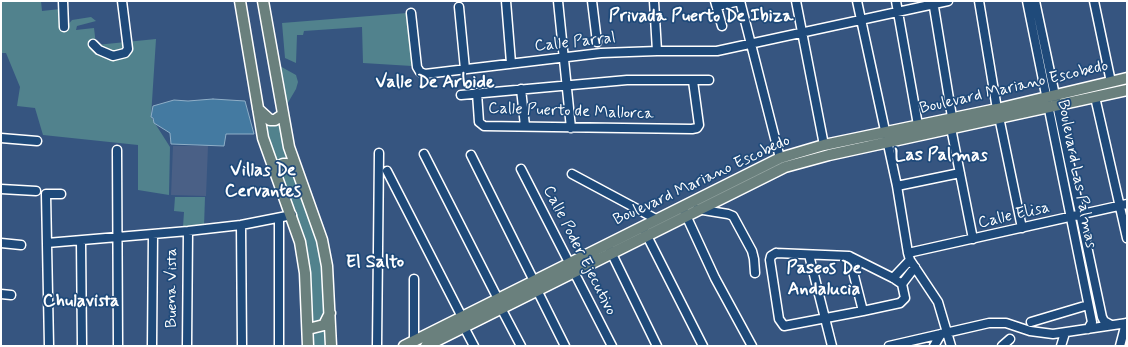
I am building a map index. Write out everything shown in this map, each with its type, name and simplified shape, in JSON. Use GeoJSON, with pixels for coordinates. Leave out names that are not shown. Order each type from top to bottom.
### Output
{"type":"FeatureCollection","features":[{"type":"Feature","properties":{"kind":"main road"},"geometry":{"type":"LineString","coordinates":[[240,1],[263,138],[292,215],[303,257],[308,346]]}},
{"type":"Feature","properties":{"kind":"main road"},"geometry":{"type":"LineString","coordinates":[[263,1],[282,115],[295,168],[322,240],[329,282],[331,346]]}},
{"type":"Feature","properties":{"kind":"main road","name":"Boulevard Mariano Escobedo"},"geometry":{"type":"LineString","coordinates":[[644,231],[656,219],[683,206],[797,163],[951,128],[998,113],[1052,101],[1127,78]]}},
{"type":"Feature","properties":{"kind":"main road","name":"Boulevard Mariano Escobedo"},"geometry":{"type":"LineString","coordinates":[[1052,101],[1095,97],[1127,90]]}},
{"type":"Feature","properties":{"kind":"main road"},"geometry":{"type":"LineString","coordinates":[[258,109],[270,120],[275,120],[282,115]]}},
{"type":"Feature","properties":{"kind":"main road","name":"Boulevard Mariano Escobedo"},"geometry":{"type":"LineString","coordinates":[[404,346],[463,322],[644,231],[686,216],[698,210],[726,190],[780,158],[824,144],[952,118],[998,113]]}},
{"type":"Feature","properties":{"kind":"main road"},"geometry":{"type":"LineString","coordinates":[[275,173],[279,166],[283,164],[287,164],[295,168]]}},
{"type":"Feature","properties":{"kind":"main road"},"geometry":{"type":"LineString","coordinates":[[308,328],[324,325],[330,311]]}},
{"type":"Feature","properties":{"kind":"main road","name":"Boulevard Mariano Escobedo"},"geometry":{"type":"LineString","coordinates":[[431,345],[463,322]]}},
{"type":"Feature","properties":{"kind":"street"},"geometry":{"type":"LineString","coordinates":[[63,1],[64,26]]}},
{"type":"Feature","properties":{"kind":"street"},"geometry":{"type":"LineString","coordinates":[[93,44],[99,50],[113,56],[125,53],[128,49],[122,1]]}},
{"type":"Feature","properties":{"kind":"street"},"geometry":{"type":"LineString","coordinates":[[506,1],[511,63]]}},
{"type":"Feature","properties":{"kind":"street"},"geometry":{"type":"LineString","coordinates":[[558,1],[572,128]]}},
{"type":"Feature","properties":{"kind":"street"},"geometry":{"type":"LineString","coordinates":[[592,1],[597,42]]}},
{"type":"Feature","properties":{"kind":"street"},"geometry":{"type":"LineString","coordinates":[[654,1],[657,51]]}},
{"type":"Feature","properties":{"kind":"street"},"geometry":{"type":"LineString","coordinates":[[722,26],[716,4],[740,1],[780,158]]}},
{"type":"Feature","properties":{"kind":"street"},"geometry":{"type":"LineString","coordinates":[[796,1],[824,144]]}},
{"type":"Feature","properties":{"kind":"street"},"geometry":{"type":"LineString","coordinates":[[857,1],[897,186],[908,256],[938,302],[945,333],[951,346]]}},
{"type":"Feature","properties":{"kind":"street"},"geometry":{"type":"LineString","coordinates":[[896,1],[918,125]]}},
{"type":"Feature","properties":{"kind":"street","name":"Calle Parral"},"geometry":{"type":"LineString","coordinates":[[411,13],[417,67],[420,72],[424,74],[601,53],[717,51],[933,2],[948,1]]}},
{"type":"Feature","properties":{"kind":"street"},"geometry":{"type":"LineString","coordinates":[[979,1],[998,113],[1022,228]]}},
{"type":"Feature","properties":{"kind":"street","name":"Boulevard Las Palmas"},"geometry":{"type":"LineString","coordinates":[[1027,1],[1080,215],[1103,319]]}},
{"type":"Feature","properties":{"kind":"street","name":"Boulevard Las Palmas"},"geometry":{"type":"LineString","coordinates":[[1035,1],[1071,217],[1088,305],[1090,325]]}},
{"type":"Feature","properties":{"kind":"street"},"geometry":{"type":"LineString","coordinates":[[1094,1],[1111,82]]}},
{"type":"Feature","properties":{"kind":"street"},"geometry":{"type":"LineString","coordinates":[[933,2],[952,118]]}},
{"type":"Feature","properties":{"kind":"street"},"geometry":{"type":"LineString","coordinates":[[458,6],[465,69]]}},
{"type":"Feature","properties":{"kind":"street"},"geometry":{"type":"LineString","coordinates":[[460,95],[568,84],[627,80],[709,80]]}},
{"type":"Feature","properties":{"kind":"street","name":"Calle Puerto de Mallorca"},"geometry":{"type":"LineString","coordinates":[[477,93],[479,122],[482,126],[692,129],[697,128],[699,125],[693,81]]}},
{"type":"Feature","properties":{"kind":"street"},"geometry":{"type":"LineString","coordinates":[[521,89],[525,126]]}},
{"type":"Feature","properties":{"kind":"street"},"geometry":{"type":"LineString","coordinates":[[1095,97],[1124,205],[1127,238]]}},
{"type":"Feature","properties":{"kind":"street"},"geometry":{"type":"LineString","coordinates":[[951,128],[973,239]]}},
{"type":"Feature","properties":{"kind":"street"},"geometry":{"type":"LineString","coordinates":[[1,138],[37,141]]}},
{"type":"Feature","properties":{"kind":"street"},"geometry":{"type":"LineString","coordinates":[[117,150],[118,346]]}},
{"type":"Feature","properties":{"kind":"street"},"geometry":{"type":"LineString","coordinates":[[377,346],[379,153]]}},
{"type":"Feature","properties":{"kind":"street"},"geometry":{"type":"LineString","coordinates":[[424,154],[521,346]]}},
{"type":"Feature","properties":{"kind":"street"},"geometry":{"type":"LineString","coordinates":[[471,155],[566,346]]}},
{"type":"Feature","properties":{"kind":"street","name":"Calle Poder Ejecutivo"},"geometry":{"type":"LineString","coordinates":[[521,169],[612,346]]}},
{"type":"Feature","properties":{"kind":"street"},"geometry":{"type":"LineString","coordinates":[[387,171],[474,346]]}},
{"type":"Feature","properties":{"kind":"street"},"geometry":{"type":"LineString","coordinates":[[897,186],[960,173]]}},
{"type":"Feature","properties":{"kind":"street"},"geometry":{"type":"LineString","coordinates":[[572,174],[656,219]]}},
{"type":"Feature","properties":{"kind":"street"},"geometry":{"type":"LineString","coordinates":[[1,189],[36,191]]}},
{"type":"Feature","properties":{"kind":"street"},"geometry":{"type":"LineString","coordinates":[[48,346],[46,194],[61,194]]}},
{"type":"Feature","properties":{"kind":"street","name":"Calle Elisa"},"geometry":{"type":"LineString","coordinates":[[908,256],[973,239],[1124,205]]}},
{"type":"Feature","properties":{"kind":"street"},"geometry":{"type":"LineString","coordinates":[[683,206],[698,210],[728,214],[737,221],[753,255],[755,273]]}},
{"type":"Feature","properties":{"kind":"street"},"geometry":{"type":"LineString","coordinates":[[683,206],[686,216],[715,278],[752,346]]}},
{"type":"Feature","properties":{"kind":"street"},"geometry":{"type":"LineString","coordinates":[[47,243],[188,231],[292,215]]}},
{"type":"Feature","properties":{"kind":"street"},"geometry":{"type":"LineString","coordinates":[[278,218],[279,346]]}},
{"type":"Feature","properties":{"kind":"street"},"geometry":{"type":"LineString","coordinates":[[241,224],[242,346]]}},
{"type":"Feature","properties":{"kind":"street","name":"Buena Vista"},"geometry":{"type":"LineString","coordinates":[[187,346],[188,231]]}},
{"type":"Feature","properties":{"kind":"street"},"geometry":{"type":"LineString","coordinates":[[644,231],[703,346]]}},
{"type":"Feature","properties":{"kind":"street"},"geometry":{"type":"LineString","coordinates":[[152,346],[153,234]]}},
{"type":"Feature","properties":{"kind":"street"},"geometry":{"type":"LineString","coordinates":[[82,241],[82,346]]}},
{"type":"Feature","properties":{"kind":"street"},"geometry":{"type":"LineString","coordinates":[[1,243],[21,245]]}},
{"type":"Feature","properties":{"kind":"street"},"geometry":{"type":"LineString","coordinates":[[609,248],[656,346]]}},
{"type":"Feature","properties":{"kind":"street"},"geometry":{"type":"LineString","coordinates":[[778,253],[849,256],[902,284],[906,296],[902,302],[825,319],[784,326],[780,322],[770,258],[778,253]]}},
{"type":"Feature","properties":{"kind":"street"},"geometry":{"type":"LineString","coordinates":[[809,255],[832,346]]}},
{"type":"Feature","properties":{"kind":"street"},"geometry":{"type":"LineString","coordinates":[[849,256],[863,311]]}},
{"type":"Feature","properties":{"kind":"street"},"geometry":{"type":"LineString","coordinates":[[893,278],[908,256]]}},
{"type":"Feature","properties":{"kind":"street"},"geometry":{"type":"LineString","coordinates":[[902,284],[914,267]]}},
{"type":"Feature","properties":{"kind":"street"},"geometry":{"type":"LineString","coordinates":[[414,279],[414,341]]}},
{"type":"Feature","properties":{"kind":"street"},"geometry":{"type":"LineString","coordinates":[[1,294],[11,295]]}},
{"type":"Feature","properties":{"kind":"street"},"geometry":{"type":"LineString","coordinates":[[1031,322],[1088,305]]}},
{"type":"Feature","properties":{"kind":"street"},"geometry":{"type":"LineString","coordinates":[[889,346],[903,345],[979,324],[998,322],[1038,332],[1065,332],[1090,325],[1103,319],[1111,325]]}},
{"type":"Feature","properties":{"kind":"street"},"geometry":{"type":"LineString","coordinates":[[1090,325],[1127,323],[1120,346]]}},
{"type":"Feature","properties":{"kind":"street"},"geometry":{"type":"LineString","coordinates":[[1061,346],[1065,332]]}},
{"type":"Feature","properties":{"kind":"street"},"geometry":{"type":"LineString","coordinates":[[934,346],[945,333]]}},
{"type":"Feature","properties":{"kind":"street"},"geometry":{"type":"LineString","coordinates":[[1002,346],[1010,339]]}},
{"type":"Feature","properties":{"kind":"shaded area"},"geometry":{"type":"Polygon","coordinates":[[[213,99],[245,101],[254,134],[226,134],[224,146],[171,144],[170,133],[154,123],[153,118],[151,117],[153,106],[174,100],[188,101],[213,99]]]}},
{"type":"Feature","properties":{"kind":"shaded area"},"geometry":{"type":"Polygon","coordinates":[[[173,146],[208,146],[206,196],[171,195],[173,146]]]}},
{"type":"Feature","properties":{"kind":"green space"},"geometry":{"type":"Polygon","coordinates":[[[1,1],[41,1],[42,11],[60,9],[66,27],[72,20],[91,17],[96,21],[77,26],[76,30],[94,28],[96,45],[156,39],[151,117],[170,147],[169,195],[138,190],[138,145],[43,135],[35,108],[17,106],[20,87],[6,53],[1,53],[1,1]]]}},
{"type":"Feature","properties":{"kind":"green space"},"geometry":{"type":"Polygon","coordinates":[[[407,13],[412,66],[363,63],[362,27],[304,31],[303,35],[297,35],[296,63],[285,58],[282,23],[407,13]]]}},
{"type":"Feature","properties":{"kind":"green space"},"geometry":{"type":"Polygon","coordinates":[[[278,65],[296,75],[298,82],[296,89],[286,106],[283,97],[284,81],[278,65]]]}},
{"type":"Feature","properties":{"kind":"green space"},"geometry":{"type":"Polygon","coordinates":[[[265,118],[279,119],[326,267],[327,346],[313,346],[308,253],[266,136],[265,118]]]}},
{"type":"Feature","properties":{"kind":"green space"},"geometry":{"type":"Polygon","coordinates":[[[175,197],[205,197],[204,227],[183,227],[184,212],[174,211],[175,197]]]}},
{"type":"Feature","properties":{"kind":"district","name":"Privada Puerto De Ibiza"},"geometry":{"type":"Point","coordinates":[701,17]}},
{"type":"Feature","properties":{"kind":"district","name":"Valle De Arbide"},"geometry":{"type":"Point","coordinates":[435,83]}},
{"type":"Feature","properties":{"kind":"district","name":"Las Palmas"},"geometry":{"type":"Point","coordinates":[941,156]}},
{"type":"Feature","properties":{"kind":"district","name":"Villas De Cervantes"},"geometry":{"type":"Point","coordinates":[263,181]}},
{"type":"Feature","properties":{"kind":"district","name":"El Salto"},"geometry":{"type":"Point","coordinates":[375,263]}},
{"type":"Feature","properties":{"kind":"district","name":"Paseos De Andalucia"},"geometry":{"type":"Point","coordinates":[824,279]}},
{"type":"Feature","properties":{"kind":"district","name":"Chulavista"},"geometry":{"type":"Point","coordinates":[81,302]}}]}
